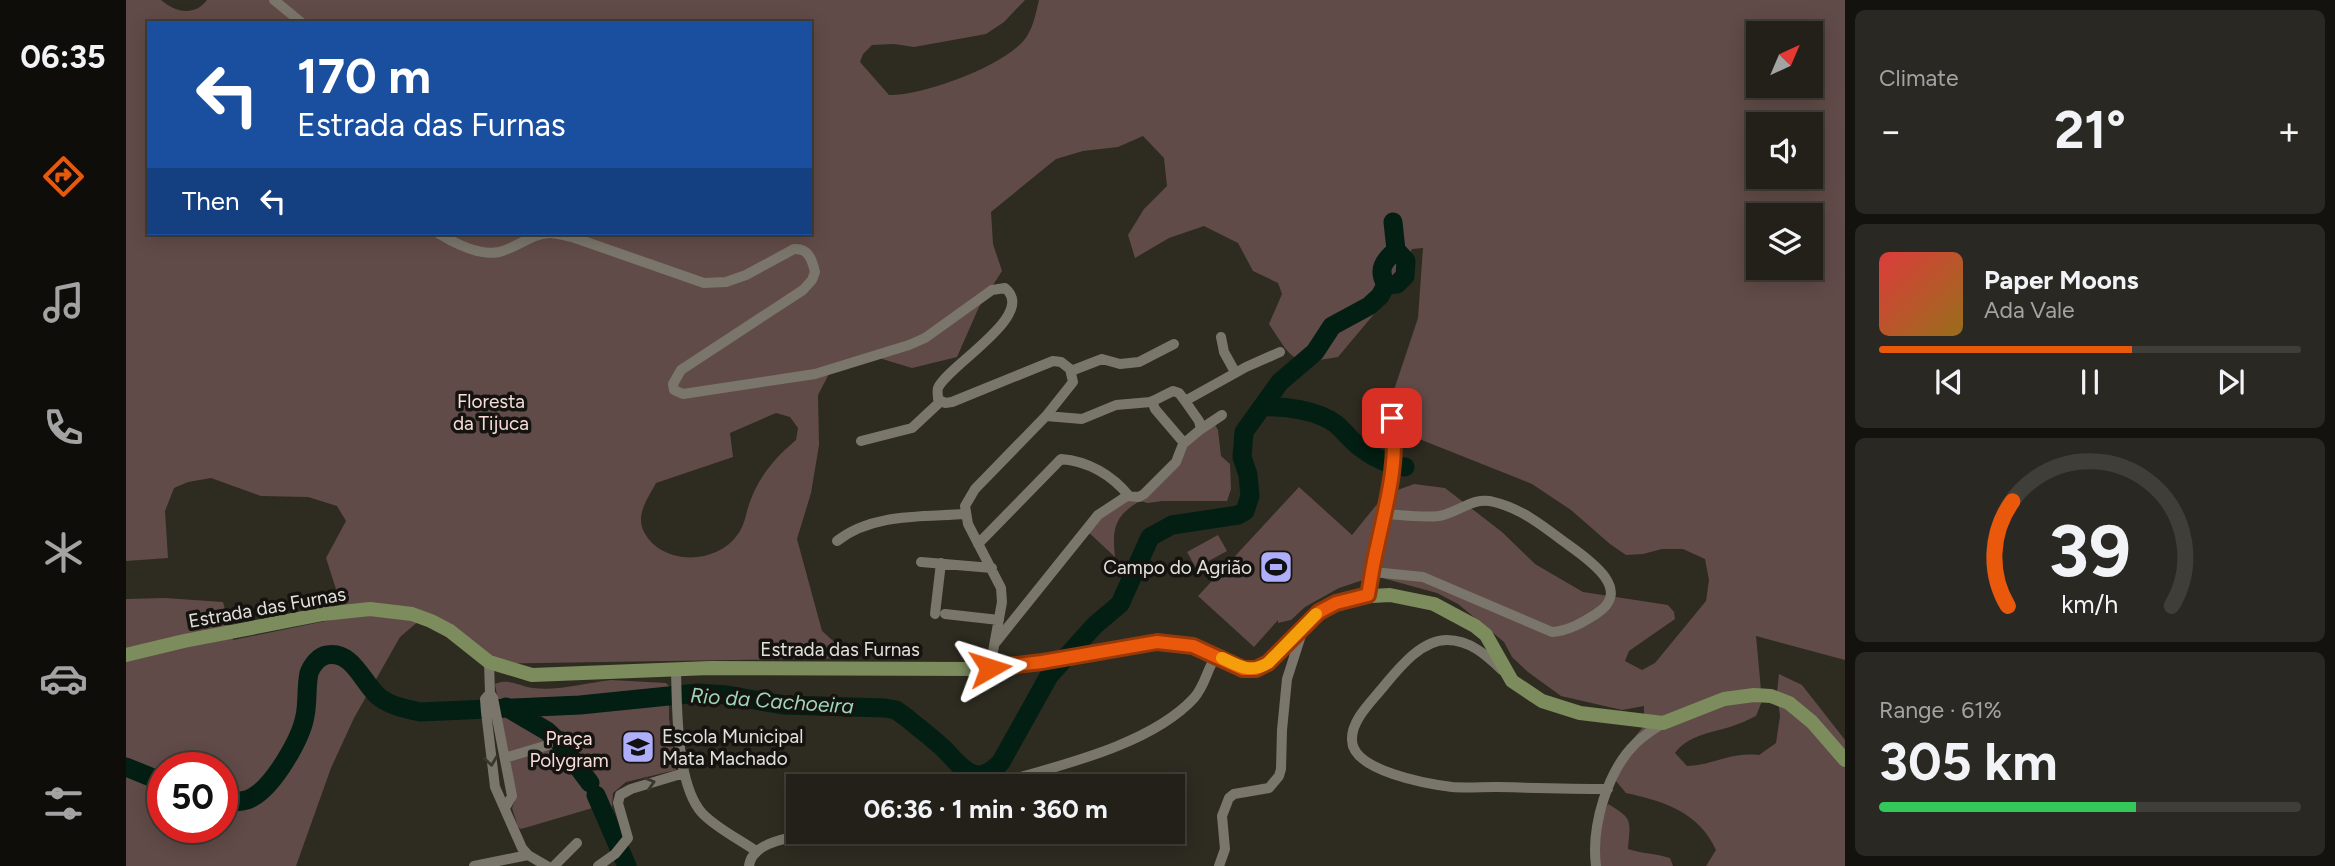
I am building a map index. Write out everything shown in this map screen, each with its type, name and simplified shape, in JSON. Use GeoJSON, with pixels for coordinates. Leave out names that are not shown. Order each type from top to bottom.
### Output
{"type":"FeatureCollection","features":[{"type":"Feature","properties":{"kind":"main road","name":"Estrada das Furnas"},"geometry":{"type":"LineString","coordinates":[[126,655],[184,640],[323,614],[370,610],[412,614],[431,621],[450,631],[489,662],[532,675],[676,669],[990,668],[1157,642],[1193,646],[1243,669],[1260,668],[1268,663],[1305,624],[1327,607],[1368,595],[1417,599],[1464,618],[1486,635],[1506,674],[1527,693],[1551,704],[1580,713],[1663,723],[1724,699],[1771,696],[1789,703],[1812,722],[1845,760]]}},
{"type":"Feature","properties":{"kind":"street"},"geometry":{"type":"LineString","coordinates":[[274,0],[300,21]]}},
{"type":"Feature","properties":{"kind":"street"},"geometry":{"type":"LineString","coordinates":[[443,235],[484,253],[498,252],[542,235]]}},
{"type":"Feature","properties":{"kind":"street"},"geometry":{"type":"LineString","coordinates":[[561,235],[704,283],[726,282],[746,275],[794,249],[801,248],[807,253],[815,272],[812,280],[803,290],[681,370],[673,384],[674,390],[683,394],[815,374],[909,345],[944,326],[992,290],[1005,288],[1011,293],[1011,309],[987,342],[946,377],[937,396],[941,401],[952,402],[1053,361],[1064,364],[1071,371],[1073,382],[1046,416],[975,489],[965,506],[965,514],[978,544],[1001,588],[1002,602],[990,668]]}},
{"type":"Feature","properties":{"kind":"street"},"geometry":{"type":"LineString","coordinates":[[1221,337],[1224,352],[1235,372]]}},
{"type":"Feature","properties":{"kind":"street"},"geometry":{"type":"LineString","coordinates":[[1071,371],[1102,359],[1121,364],[1139,362],[1174,344]]}},
{"type":"Feature","properties":{"kind":"street"},"geometry":{"type":"LineString","coordinates":[[1185,401],[1235,372],[1280,352]]}},
{"type":"Feature","properties":{"kind":"street"},"geometry":{"type":"LineString","coordinates":[[1046,416],[1076,421],[1116,405],[1152,401],[1172,391],[1179,393],[1199,421],[1201,429]]}},
{"type":"Feature","properties":{"kind":"street"},"geometry":{"type":"LineString","coordinates":[[861,441],[912,428],[941,401]]}},
{"type":"Feature","properties":{"kind":"street"},"geometry":{"type":"LineString","coordinates":[[1152,401],[1155,409],[1184,443]]}},
{"type":"Feature","properties":{"kind":"street"},"geometry":{"type":"LineString","coordinates":[[1368,595],[1386,514],[1394,459],[1391,406]]}},
{"type":"Feature","properties":{"kind":"street"},"geometry":{"type":"LineString","coordinates":[[994,644],[1098,515],[1129,496],[1139,497],[1144,494],[1176,462],[1184,443],[1222,415]]}},
{"type":"Feature","properties":{"kind":"street"},"geometry":{"type":"LineString","coordinates":[[978,544],[1061,459],[1096,468],[1117,482],[1129,496]]}},
{"type":"Feature","properties":{"kind":"street"},"geometry":{"type":"LineString","coordinates":[[1373,572],[1423,577],[1487,602],[1552,632],[1568,629],[1584,621],[1606,607],[1610,601],[1610,586],[1604,575],[1587,558],[1535,520],[1496,502],[1472,502],[1441,516],[1386,514]]}},
{"type":"Feature","properties":{"kind":"street"},"geometry":{"type":"LineString","coordinates":[[837,541],[873,522],[965,514]]}},
{"type":"Feature","properties":{"kind":"street"},"geometry":{"type":"LineString","coordinates":[[921,562],[992,568]]}},
{"type":"Feature","properties":{"kind":"street"},"geometry":{"type":"LineString","coordinates":[[941,563],[940,614],[999,620]]}},
{"type":"Feature","properties":{"kind":"street"},"geometry":{"type":"LineString","coordinates":[[1219,866],[1226,849],[1222,816],[1229,798],[1234,794],[1269,788],[1279,776],[1287,679],[1305,624]]}},
{"type":"Feature","properties":{"kind":"street"},"geometry":{"type":"LineString","coordinates":[[1506,674],[1482,652],[1465,644],[1447,640],[1434,642],[1417,652],[1397,671],[1365,710],[1353,732],[1351,742],[1357,755],[1371,765],[1405,777],[1453,787],[1608,789]]}},
{"type":"Feature","properties":{"kind":"street"},"geometry":{"type":"LineString","coordinates":[[1029,774],[1125,742],[1174,716],[1197,695],[1216,656]]}},
{"type":"Feature","properties":{"kind":"street"},"geometry":{"type":"LineString","coordinates":[[489,662],[495,786],[516,836],[528,855],[547,866]]}},
{"type":"Feature","properties":{"kind":"street"},"geometry":{"type":"LineString","coordinates":[[676,669],[684,773],[693,801],[704,815],[756,851]]}},
{"type":"Feature","properties":{"kind":"street"},"geometry":{"type":"LineString","coordinates":[[491,712],[505,758],[512,796],[505,808]]}},
{"type":"Feature","properties":{"kind":"street"},"geometry":{"type":"LineString","coordinates":[[1639,740],[1641,721]]}},
{"type":"Feature","properties":{"kind":"street"},"geometry":{"type":"LineString","coordinates":[[1596,866],[1596,825],[1608,789],[1639,740],[1663,723]]}},
{"type":"Feature","properties":{"kind":"street"},"geometry":{"type":"LineString","coordinates":[[505,758],[548,745]]}},
{"type":"Feature","properties":{"kind":"street"},"geometry":{"type":"LineString","coordinates":[[597,866],[615,854],[628,836],[618,803],[620,795],[684,773]]}},
{"type":"Feature","properties":{"kind":"street"},"geometry":{"type":"LineString","coordinates":[[749,866],[751,856],[762,846],[786,840]]}},
{"type":"Feature","properties":{"kind":"street"},"geometry":{"type":"LineString","coordinates":[[554,866],[577,844]]}},
{"type":"Feature","properties":{"kind":"street"},"geometry":{"type":"LineString","coordinates":[[474,866],[528,855]]}},
{"type":"Feature","properties":{"kind":"green space","name":"Floresta da Tijuca"},"geometry":{"type":"Polygon","coordinates":[[[126,0],[161,0],[178,10],[190,11],[207,0],[1025,0],[1004,22],[986,34],[914,47],[872,45],[863,54],[860,62],[889,95],[922,90],[964,77],[1002,58],[1027,36],[1039,0],[1845,0],[1845,660],[1756,636],[1762,701],[1756,716],[1693,738],[1675,753],[1687,766],[1739,755],[1759,755],[1776,743],[1780,716],[1777,692],[1779,674],[1802,685],[1845,740],[1845,866],[1706,866],[1716,850],[1700,826],[1678,810],[1626,793],[1615,780],[1626,751],[1644,726],[1644,706],[1622,710],[1561,696],[1512,657],[1504,642],[1458,604],[1437,593],[1375,576],[1339,588],[1305,607],[1291,620],[1278,623],[1278,620],[1254,647],[1198,596],[1299,487],[1352,535],[1378,503],[1395,491],[1414,484],[1445,488],[1502,532],[1535,564],[1583,592],[1668,605],[1674,612],[1675,619],[1629,651],[1625,661],[1642,670],[1655,663],[1706,601],[1709,580],[1705,559],[1683,549],[1662,549],[1626,555],[1571,510],[1532,484],[1394,429],[1393,393],[1418,318],[1423,248],[1412,249],[1385,301],[1338,357],[1311,361],[1296,358],[1290,353],[1269,324],[1282,294],[1278,283],[1253,271],[1238,243],[1204,226],[1169,238],[1135,258],[1128,235],[1144,209],[1167,186],[1164,158],[1143,136],[1118,147],[1083,151],[1056,159],[991,212],[993,244],[1002,271],[979,307],[957,357],[912,368],[869,355],[831,370],[818,395],[819,445],[811,493],[797,539],[822,631],[852,658],[485,664],[421,619],[400,637],[354,718],[331,768],[296,866],[126,866],[126,599],[165,598],[223,602],[233,640],[345,617],[326,558],[346,521],[337,506],[308,497],[261,496],[211,478],[188,482],[174,488],[165,511],[168,558],[126,561],[126,0]],[[776,413],[730,433],[733,457],[656,483],[641,519],[644,532],[652,543],[676,556],[690,557],[717,552],[729,544],[741,530],[749,503],[764,474],[796,440],[798,428],[790,417],[776,413]]]}},
{"type":"Feature","properties":{"kind":"green space"},"geometry":{"type":"Polygon","coordinates":[[[1213,421],[1218,430],[1221,456],[1230,464],[1231,489],[1227,501],[1140,501],[1125,512],[1117,524],[1115,557],[1085,529],[1134,497],[1176,462],[1179,448],[1213,421]]]}},
{"type":"Feature","properties":{"kind":"green space"},"geometry":{"type":"Polygon","coordinates":[[[1218,535],[1227,551],[1196,568],[1187,552],[1218,535]]]}},
{"type":"Feature","properties":{"kind":"green space","name":"Praça Polygram"},"geometry":{"type":"Polygon","coordinates":[[[611,680],[666,683],[669,686],[669,718],[676,770],[626,782],[613,793],[612,807],[621,841],[613,850],[596,807],[521,829],[512,808],[515,801],[495,684],[509,682],[533,688],[552,688],[611,680]]]}},
{"type":"Feature","properties":{"kind":"green space"},"geometry":{"type":"Polygon","coordinates":[[[1608,804],[1626,817],[1628,849],[1670,858],[1673,866],[1595,866],[1597,830],[1608,804]]]}},
{"type":"Feature","properties":{"kind":"waterway","name":"Rio da Cachoeira"},"geometry":{"type":"LineString","coordinates":[[238,802],[250,799],[261,791],[278,772],[292,749],[306,711],[309,673],[316,661],[327,655],[336,655],[351,663],[379,697],[399,707],[420,712],[580,705],[698,693],[783,705],[885,708],[896,710],[907,718],[937,742],[965,770],[978,775],[985,774],[1001,762],[1049,676],[1095,625],[1120,604],[1150,537],[1172,525],[1238,515],[1245,511],[1250,496],[1248,475],[1242,457],[1244,432],[1280,382],[1315,352],[1332,326],[1369,306],[1380,296],[1386,285],[1382,274],[1383,266],[1396,250],[1393,222]]}},
{"type":"Feature","properties":{"kind":"waterway","name":"Rio da Cachoeira"},"geometry":{"type":"LineString","coordinates":[[1386,285],[1397,284],[1405,276],[1406,261],[1396,250]]}},
{"type":"Feature","properties":{"kind":"waterway"},"geometry":{"type":"LineString","coordinates":[[1262,407],[1291,408],[1320,415],[1336,424],[1360,447],[1374,456],[1405,467]]}},
{"type":"Feature","properties":{"kind":"waterway"},"geometry":{"type":"LineString","coordinates":[[506,707],[547,731],[560,743],[590,783]]}},
{"type":"Feature","properties":{"kind":"waterway","name":"Rio da Cachoeira"},"geometry":{"type":"LineString","coordinates":[[126,767],[147,776]]}},
{"type":"Feature","properties":{"kind":"waterway"},"geometry":{"type":"LineString","coordinates":[[596,795],[627,866]]}},
{"type":"Feature","properties":{"kind":"slow traffic"},"geometry":{"type":"LineString","coordinates":[[1222,658],[1243,669],[1260,668],[1316,614]]}},
{"type":"Feature","properties":{"kind":"place","name":"Campo do Agrião"},"geometry":{"type":"Point","coordinates":[1276,567]}},
{"type":"Feature","properties":{"kind":"place","name":"Escola Municipal Mata Machado"},"geometry":{"type":"Point","coordinates":[638,747]}},
{"type":"Feature","properties":{"kind":"route"},"geometry":{"type":"LineString","coordinates":[[990,668],[1157,642],[1193,646],[1243,669],[1260,668],[1319,612],[1336,603],[1368,595],[1388,504],[1395,441],[1392,418]]}}]}
